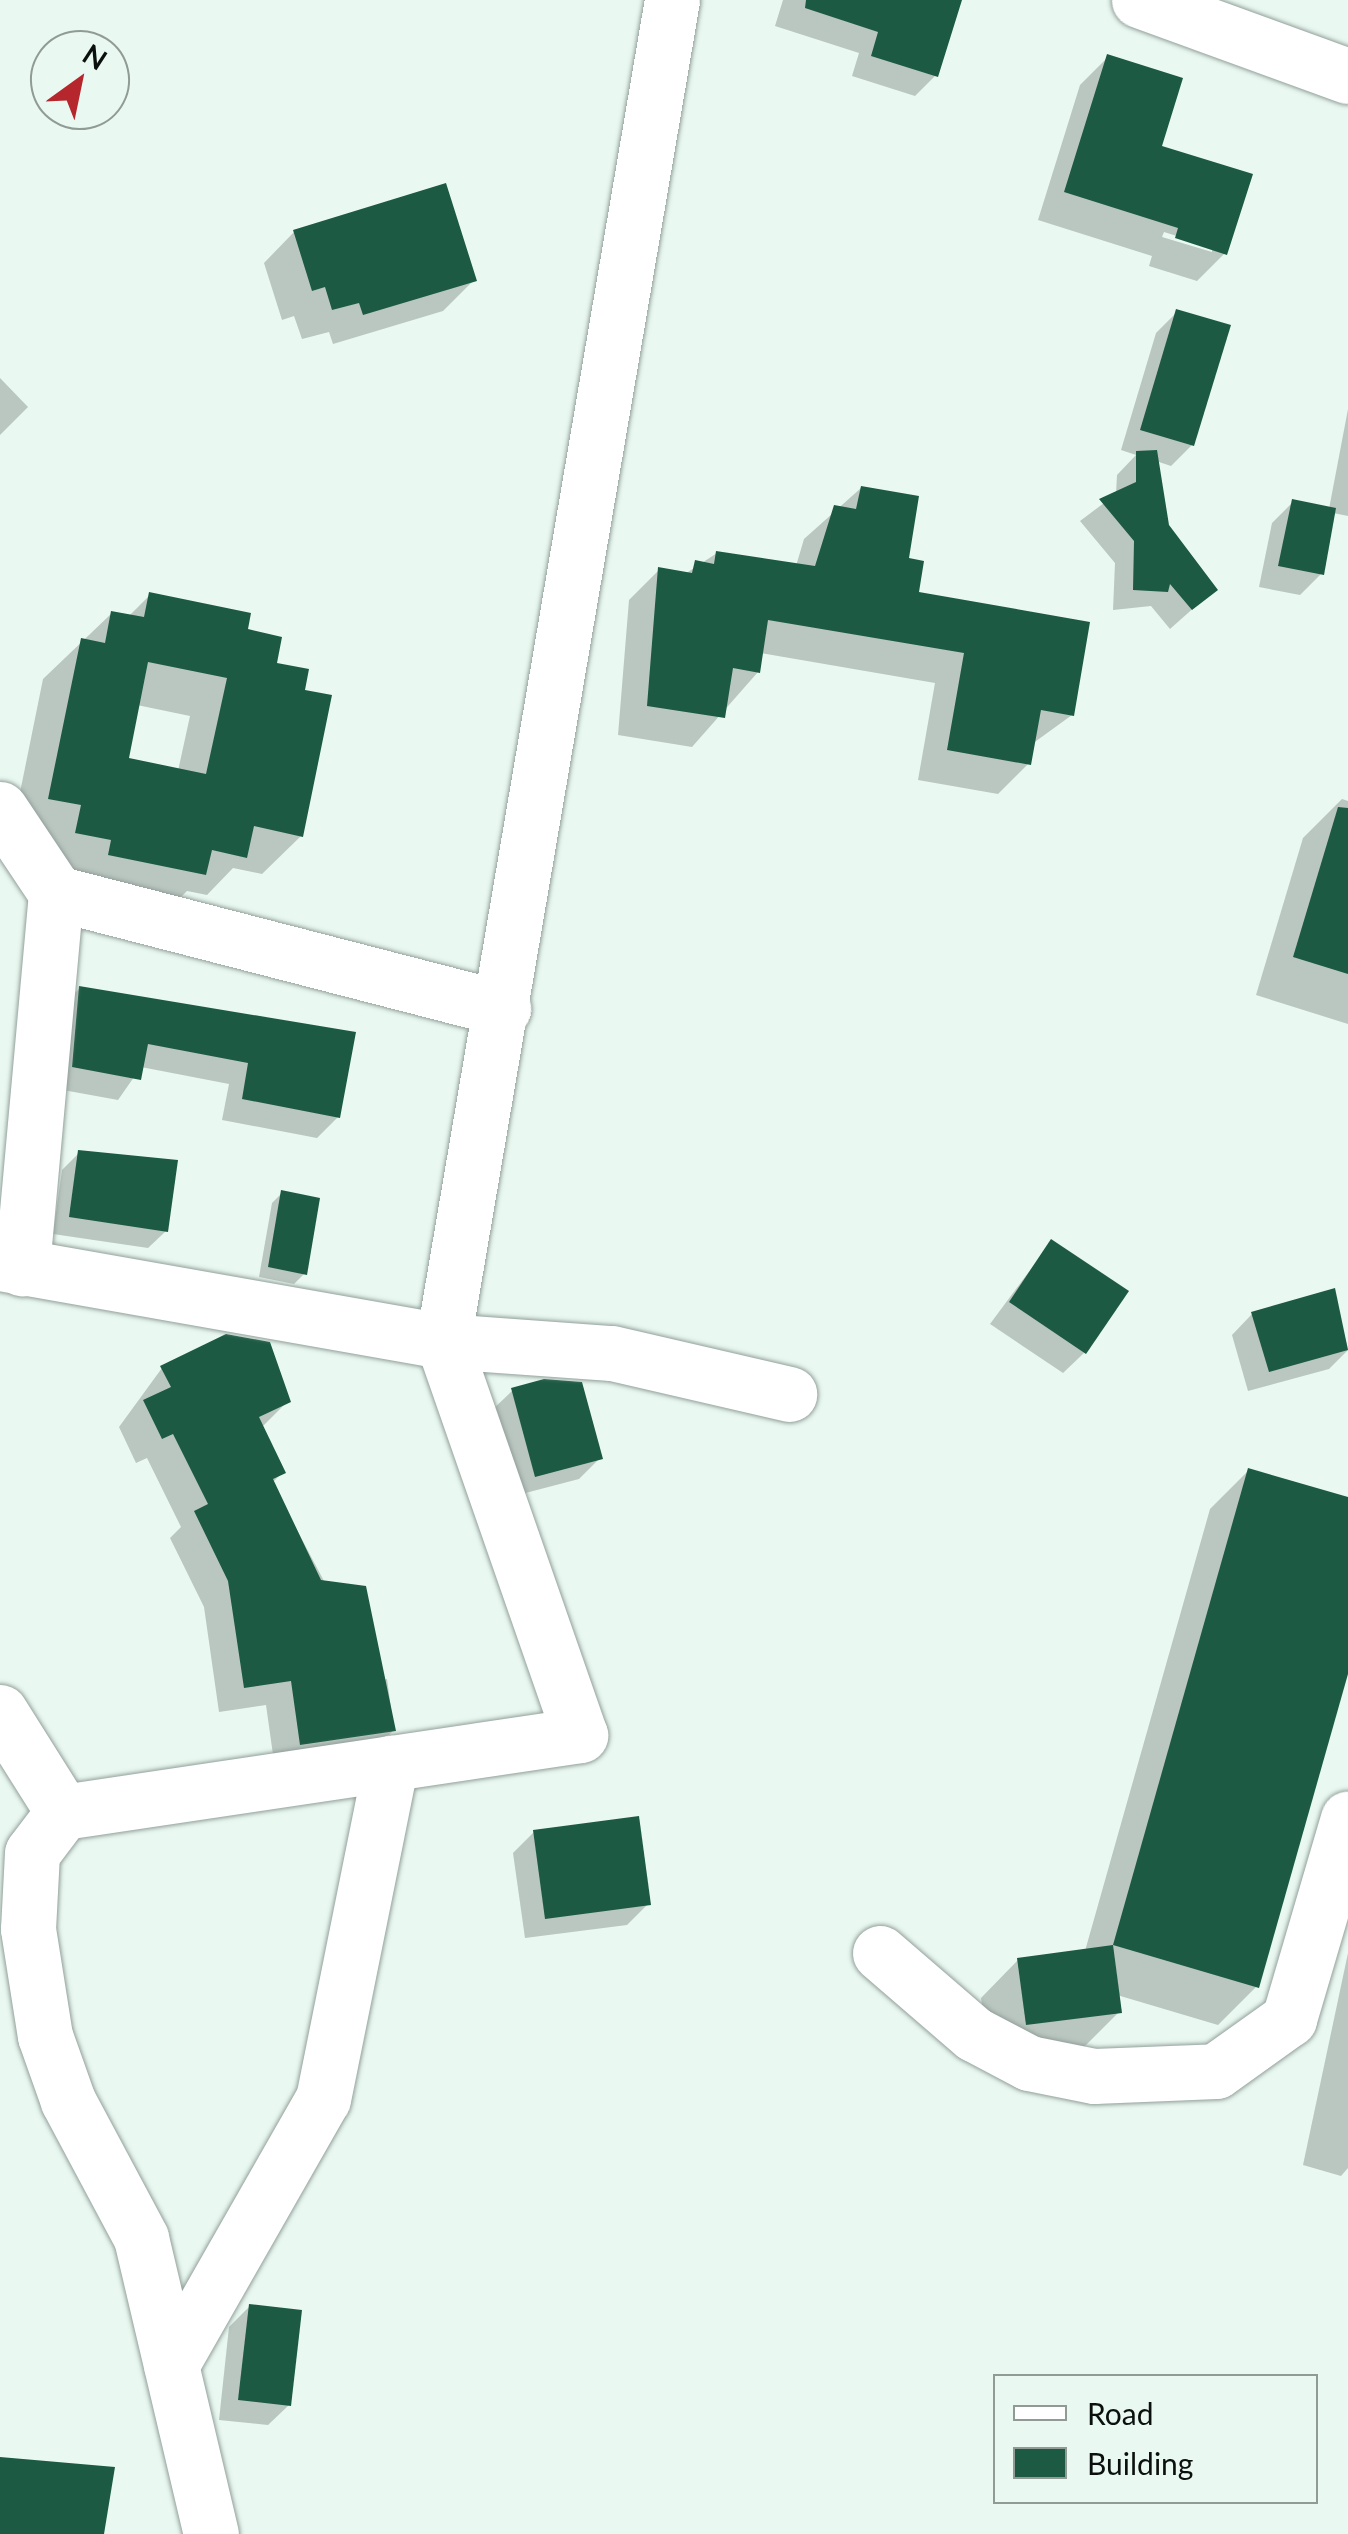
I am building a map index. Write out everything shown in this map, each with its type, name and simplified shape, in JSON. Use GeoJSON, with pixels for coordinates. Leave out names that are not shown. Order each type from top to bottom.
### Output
{"type":"FeatureCollection","features":[{"type":"Feature","properties":{"kind":"street"},"geometry":{"type":"LineString","coordinates":[[211,2534],[141,2238],[68,2102],[46,2036],[28,1928],[32,1853],[63,1812],[580,1735],[444,1342],[672,0]]}},
{"type":"Feature","properties":{"kind":"street"},"geometry":{"type":"LineString","coordinates":[[1139,0],[1348,76]]}},
{"type":"Feature","properties":{"kind":"street"},"geometry":{"type":"LineString","coordinates":[[0,809],[56,892],[11,1266],[444,1342],[612,1353],[789,1394]]}},
{"type":"Feature","properties":{"kind":"street"},"geometry":{"type":"LineString","coordinates":[[56,892],[503,1009]]}},
{"type":"Feature","properties":{"kind":"street"},"geometry":{"type":"LineString","coordinates":[[0,1712],[63,1812]]}},
{"type":"Feature","properties":{"kind":"street"},"geometry":{"type":"LineString","coordinates":[[171,2364],[323,2099],[391,1763]]}},
{"type":"Feature","properties":{"kind":"street"},"geometry":{"type":"LineString","coordinates":[[880,1954],[974,2034],[1029,2063],[1094,2076],[1216,2071],[1289,2020],[1348,1818]]}},
{"type":"Feature","properties":{"kind":"building"},"geometry":{"type":"Polygon","coordinates":[[[806,0],[962,0],[938,77],[871,56],[878,32],[805,8],[806,0]]]}},
{"type":"Feature","properties":{"kind":"building"},"geometry":{"type":"Polygon","coordinates":[[[1107,54],[1183,78],[1162,146],[1253,174],[1227,255],[1175,238],[1178,228],[1064,192],[1107,54]]]}},
{"type":"Feature","properties":{"kind":"building"},"geometry":{"type":"Polygon","coordinates":[[[446,183],[477,281],[363,315],[359,303],[332,310],[325,287],[312,291],[293,230],[446,183]]]}},
{"type":"Feature","properties":{"kind":"building"},"geometry":{"type":"Polygon","coordinates":[[[1176,309],[1231,325],[1194,446],[1140,430],[1176,309]]]}},
{"type":"Feature","properties":{"kind":"building"},"geometry":{"type":"Polygon","coordinates":[[[1157,450],[1169,525],[1218,590],[1192,610],[1170,584],[1168,592],[1133,590],[1134,541],[1099,499],[1136,482],[1136,451],[1157,450]]]}},
{"type":"Feature","properties":{"kind":"building"},"geometry":{"type":"Polygon","coordinates":[[[861,486],[919,496],[909,558],[924,561],[919,592],[1090,622],[1074,716],[1041,710],[1031,765],[947,750],[964,653],[768,620],[760,673],[733,668],[725,718],[647,706],[658,567],[692,573],[695,560],[714,564],[716,551],[815,566],[834,505],[856,509],[861,486]]]}},
{"type":"Feature","properties":{"kind":"building"},"geometry":{"type":"Polygon","coordinates":[[[1292,499],[1336,508],[1324,575],[1278,566],[1292,499]]]}},
{"type":"Feature","properties":{"kind":"building"},"geometry":{"type":"Polygon","coordinates":[[[149,592],[251,613],[248,629],[282,637],[277,663],[309,669],[305,690],[332,695],[303,837],[254,826],[247,858],[212,850],[206,875],[108,855],[111,840],[75,833],[81,805],[48,799],[81,638],[105,643],[111,611],[144,617],[149,592]],[[148,662],[129,758],[206,774],[227,678],[148,662]]]}},
{"type":"Feature","properties":{"kind":"building"},"geometry":{"type":"Polygon","coordinates":[[[1338,807],[1348,808],[1348,974],[1293,957],[1338,807]]]}},
{"type":"Feature","properties":{"kind":"building"},"geometry":{"type":"Polygon","coordinates":[[[79,986],[356,1032],[340,1118],[242,1099],[248,1063],[148,1044],[141,1080],[72,1067],[79,986]]]}},
{"type":"Feature","properties":{"kind":"building"},"geometry":{"type":"Polygon","coordinates":[[[78,1150],[178,1160],[168,1232],[69,1217],[78,1150]]]}},
{"type":"Feature","properties":{"kind":"building"},"geometry":{"type":"Polygon","coordinates":[[[281,1190],[320,1198],[307,1275],[268,1267],[281,1190]]]}},
{"type":"Feature","properties":{"kind":"building"},"geometry":{"type":"Polygon","coordinates":[[[1051,1239],[1129,1291],[1086,1354],[1009,1302],[1051,1239]]]}},
{"type":"Feature","properties":{"kind":"building"},"geometry":{"type":"Polygon","coordinates":[[[1335,1288],[1348,1350],[1269,1372],[1251,1312],[1335,1288]]]}},
{"type":"Feature","properties":{"kind":"building"},"geometry":{"type":"Polygon","coordinates":[[[226,1334],[270,1342],[291,1402],[259,1417],[286,1473],[273,1479],[321,1580],[366,1586],[396,1731],[300,1745],[291,1681],[244,1688],[228,1581],[194,1511],[208,1504],[173,1434],[162,1439],[143,1400],[171,1387],[160,1366],[226,1334]]]}},
{"type":"Feature","properties":{"kind":"building"},"geometry":{"type":"Polygon","coordinates":[[[544,1379],[582,1382],[603,1459],[535,1477],[511,1388],[544,1379]]]}},
{"type":"Feature","properties":{"kind":"building"},"geometry":{"type":"Polygon","coordinates":[[[1248,1468],[1348,1497],[1348,1674],[1259,1988],[1113,1945],[1248,1468]]]}},
{"type":"Feature","properties":{"kind":"building"},"geometry":{"type":"Polygon","coordinates":[[[639,1816],[651,1905],[545,1919],[533,1830],[639,1816]]]}},
{"type":"Feature","properties":{"kind":"building"},"geometry":{"type":"Polygon","coordinates":[[[1113,1945],[1122,2013],[1026,2025],[1017,1958],[1113,1945]]]}},
{"type":"Feature","properties":{"kind":"building"},"geometry":{"type":"Polygon","coordinates":[[[249,2304],[302,2310],[291,2406],[238,2400],[249,2304]]]}},
{"type":"Feature","properties":{"kind":"building"},"geometry":{"type":"Polygon","coordinates":[[[0,2457],[115,2467],[104,2534],[0,2534],[0,2457]]]}}]}
